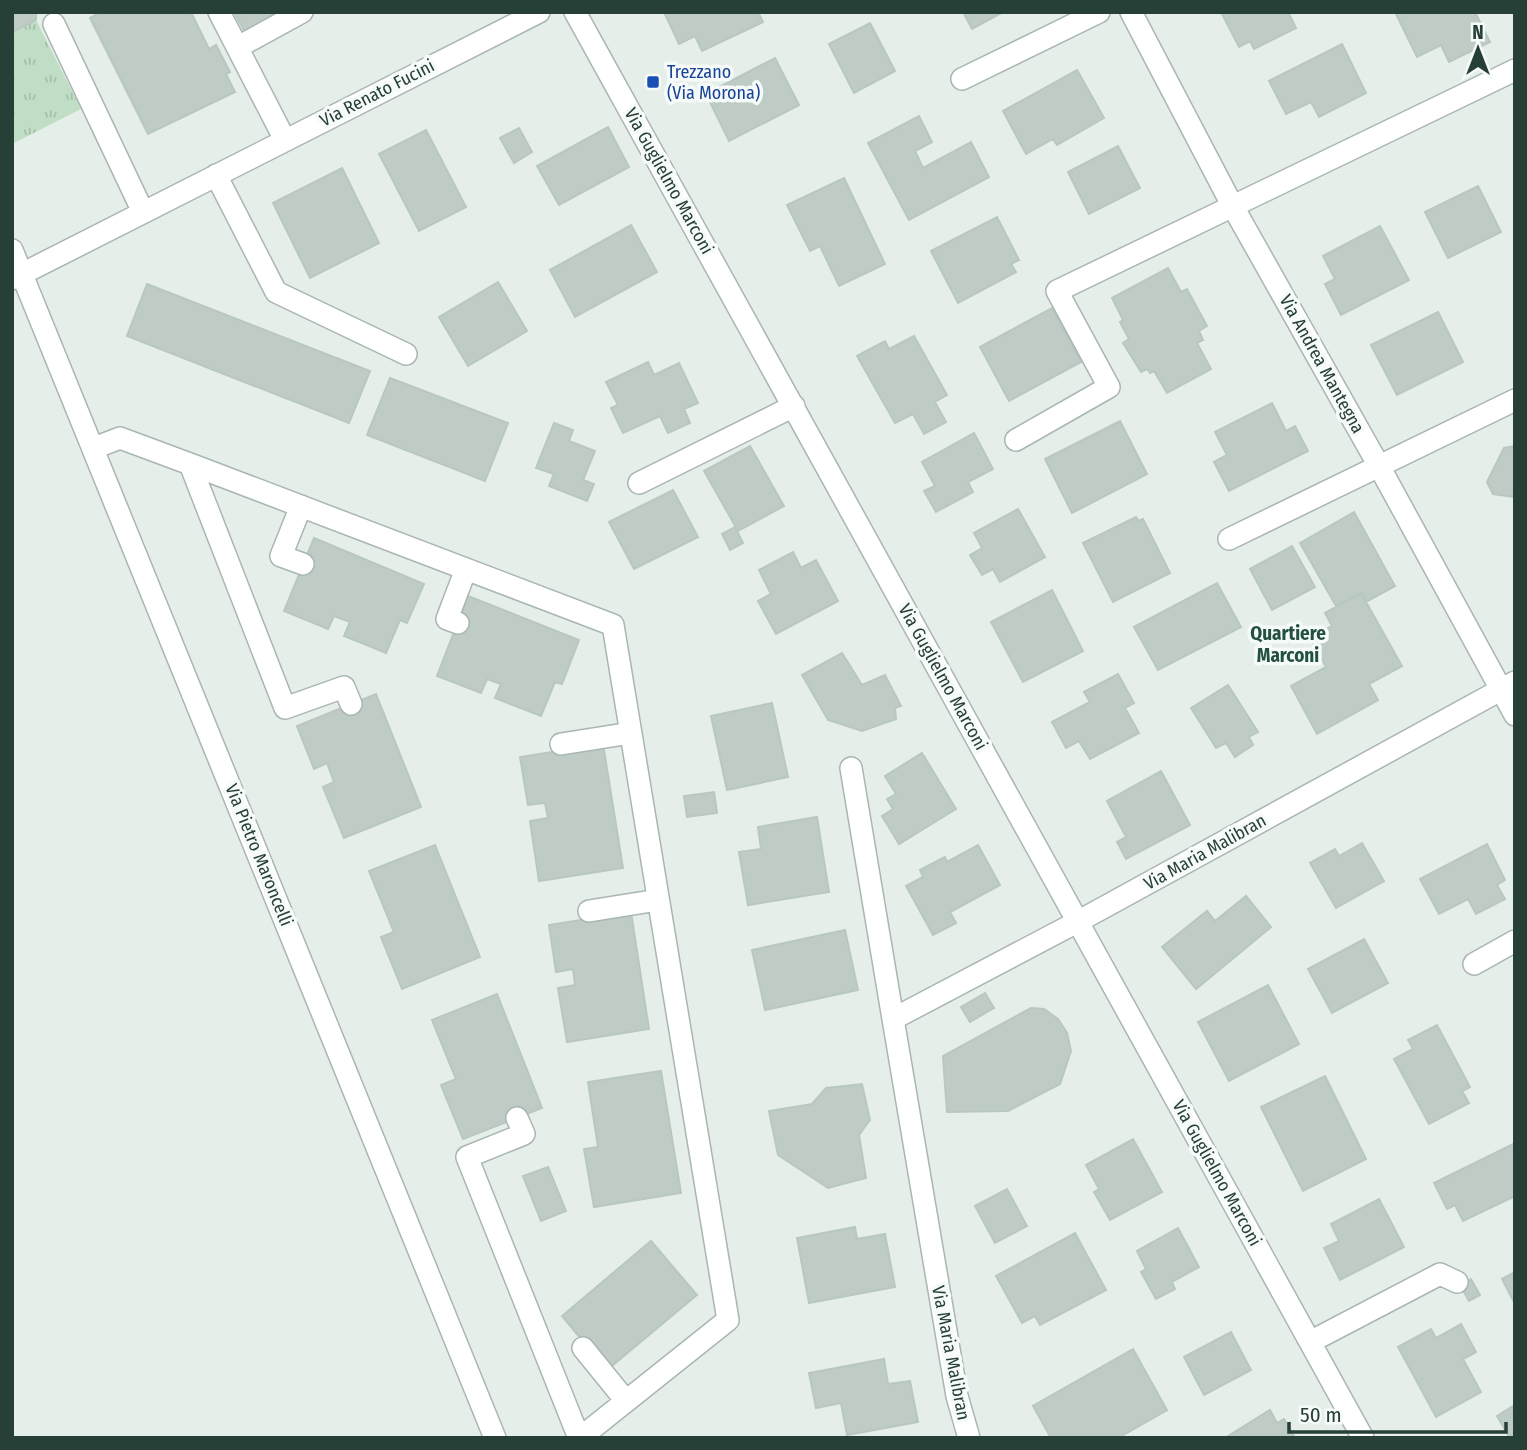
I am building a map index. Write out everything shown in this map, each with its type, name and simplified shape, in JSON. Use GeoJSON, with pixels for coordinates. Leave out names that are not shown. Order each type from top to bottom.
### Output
{"type":"FeatureCollection","features":[{"type":"Feature","properties":{"kind":"street"},"geometry":{"type":"LineString","coordinates":[[219,12],[285,140]]}},
{"type":"Feature","properties":{"kind":"street"},"geometry":{"type":"LineString","coordinates":[[238,47],[302,12]]}},
{"type":"Feature","properties":{"kind":"street","name":"Via Renato Fucini"},"geometry":{"type":"LineString","coordinates":[[18,276],[539,12]]}},
{"type":"Feature","properties":{"kind":"street","name":"Via Guglielmo Marconi"},"geometry":{"type":"LineString","coordinates":[[575,12],[1363,1438]]}},
{"type":"Feature","properties":{"kind":"street"},"geometry":{"type":"LineString","coordinates":[[962,79],[1099,12]]}},
{"type":"Feature","properties":{"kind":"street","name":"Via Andrea Mantegna"},"geometry":{"type":"LineString","coordinates":[[1130,12],[1233,205],[1379,466],[1508,685],[1515,715]]}},
{"type":"Feature","properties":{"kind":"street"},"geometry":{"type":"LineString","coordinates":[[54,24],[143,212]]}},
{"type":"Feature","properties":{"kind":"street"},"geometry":{"type":"LineString","coordinates":[[1016,440],[1109,387],[1057,291],[1515,70]]}},
{"type":"Feature","properties":{"kind":"street"},"geometry":{"type":"LineString","coordinates":[[216,175],[276,292],[406,354]]}},
{"type":"Feature","properties":{"kind":"street","name":"Via Pietro Maroncelli"},"geometry":{"type":"LineString","coordinates":[[12,250],[18,276],[94,448],[495,1438]]}},
{"type":"Feature","properties":{"kind":"street"},"geometry":{"type":"LineString","coordinates":[[1229,539],[1515,400]]}},
{"type":"Feature","properties":{"kind":"street"},"geometry":{"type":"LineString","coordinates":[[639,483],[794,406]]}},
{"type":"Feature","properties":{"kind":"street"},"geometry":{"type":"LineString","coordinates":[[94,448],[120,438],[613,625],[728,1321],[579,1438],[467,1157],[524,1134],[517,1118]]}},
{"type":"Feature","properties":{"kind":"street"},"geometry":{"type":"LineString","coordinates":[[190,464],[285,708],[344,687],[351,704]]}},
{"type":"Feature","properties":{"kind":"street"},"geometry":{"type":"LineString","coordinates":[[301,506],[281,556],[303,564]]}},
{"type":"Feature","properties":{"kind":"street"},"geometry":{"type":"LineString","coordinates":[[458,623],[447,619],[466,569]]}},
{"type":"Feature","properties":{"kind":"street","name":"Via Maria Malibran"},"geometry":{"type":"LineString","coordinates":[[893,1018],[1079,921],[1508,685]]}},
{"type":"Feature","properties":{"kind":"street"},"geometry":{"type":"LineString","coordinates":[[561,744],[631,733]]}},
{"type":"Feature","properties":{"kind":"street","name":"Via Maria Malibran"},"geometry":{"type":"LineString","coordinates":[[851,768],[957,1396],[968,1438]]}},
{"type":"Feature","properties":{"kind":"street"},"geometry":{"type":"LineString","coordinates":[[589,911],[658,900]]}},
{"type":"Feature","properties":{"kind":"street"},"geometry":{"type":"LineString","coordinates":[[1474,964],[1515,941]]}},
{"type":"Feature","properties":{"kind":"street"},"geometry":{"type":"LineString","coordinates":[[1310,1342],[1440,1274],[1457,1283]]}},
{"type":"Feature","properties":{"kind":"street"},"geometry":{"type":"LineString","coordinates":[[583,1348],[626,1401]]}},
{"type":"Feature","properties":{"kind":"green space"},"geometry":{"type":"Polygon","coordinates":[[[36,20],[81,109],[12,144],[12,32],[36,20]]]}},
{"type":"Feature","properties":{"kind":"building"},"geometry":{"type":"Polygon","coordinates":[[[12,12],[36,12],[36,20],[12,32],[12,12]]]}},
{"type":"Feature","properties":{"kind":"building"},"geometry":{"type":"Polygon","coordinates":[[[101,12],[191,12],[209,49],[216,45],[230,72],[226,74],[235,92],[148,134],[90,18],[101,12]]]}},
{"type":"Feature","properties":{"kind":"building"},"geometry":{"type":"Polygon","coordinates":[[[234,12],[290,12],[247,36],[234,12]]]}},
{"type":"Feature","properties":{"kind":"building"},"geometry":{"type":"Polygon","coordinates":[[[664,12],[758,12],[763,22],[702,51],[695,36],[679,44],[664,12]]]}},
{"type":"Feature","properties":{"kind":"building"},"geometry":{"type":"Polygon","coordinates":[[[963,12],[1003,12],[972,29],[963,12]]]}},
{"type":"Feature","properties":{"kind":"building"},"geometry":{"type":"Polygon","coordinates":[[[1221,12],[1288,12],[1296,28],[1254,49],[1250,41],[1239,47],[1221,12]]]}},
{"type":"Feature","properties":{"kind":"building"},"geometry":{"type":"Polygon","coordinates":[[[1395,12],[1475,12],[1490,42],[1449,62],[1441,45],[1417,57],[1395,12]]]}},
{"type":"Feature","properties":{"kind":"building"},"geometry":{"type":"Polygon","coordinates":[[[870,23],[895,71],[854,93],[829,44],[870,23]]]}},
{"type":"Feature","properties":{"kind":"building"},"geometry":{"type":"Polygon","coordinates":[[[1342,44],[1366,93],[1319,117],[1311,102],[1286,114],[1269,81],[1342,44]]]}},
{"type":"Feature","properties":{"kind":"building"},"geometry":{"type":"Polygon","coordinates":[[[775,58],[799,105],[729,141],[706,94],[775,58]]]}},
{"type":"Feature","properties":{"kind":"building"},"geometry":{"type":"Polygon","coordinates":[[[1077,70],[1104,118],[1057,145],[1053,139],[1026,154],[1003,111],[1077,70]]]}},
{"type":"Feature","properties":{"kind":"building"},"geometry":{"type":"Polygon","coordinates":[[[919,116],[932,142],[915,151],[923,168],[971,142],[989,177],[909,220],[868,143],[919,116]]]}},
{"type":"Feature","properties":{"kind":"building"},"geometry":{"type":"Polygon","coordinates":[[[608,127],[629,167],[559,205],[537,166],[608,127]]]}},
{"type":"Feature","properties":{"kind":"building"},"geometry":{"type":"Polygon","coordinates":[[[519,128],[532,152],[514,163],[500,138],[519,128]]]}},
{"type":"Feature","properties":{"kind":"building"},"geometry":{"type":"Polygon","coordinates":[[[426,130],[466,207],[419,231],[379,154],[426,130]]]}},
{"type":"Feature","properties":{"kind":"building"},"geometry":{"type":"Polygon","coordinates":[[[1118,146],[1140,188],[1089,214],[1068,172],[1118,146]]]}},
{"type":"Feature","properties":{"kind":"building"},"geometry":{"type":"Polygon","coordinates":[[[342,168],[379,243],[310,278],[273,203],[342,168]]]}},
{"type":"Feature","properties":{"kind":"building"},"geometry":{"type":"Polygon","coordinates":[[[844,178],[885,264],[839,286],[820,246],[810,251],[787,205],[844,178]]]}},
{"type":"Feature","properties":{"kind":"building"},"geometry":{"type":"Polygon","coordinates":[[[1478,186],[1501,232],[1448,258],[1425,212],[1478,186]]]}},
{"type":"Feature","properties":{"kind":"building"},"geometry":{"type":"Polygon","coordinates":[[[997,217],[1019,260],[1011,264],[1016,272],[958,303],[931,251],[997,217]]]}},
{"type":"Feature","properties":{"kind":"building"},"geometry":{"type":"Polygon","coordinates":[[[631,225],[657,272],[575,317],[550,270],[631,225]]]}},
{"type":"Feature","properties":{"kind":"building"},"geometry":{"type":"Polygon","coordinates":[[[1380,226],[1409,280],[1341,315],[1325,284],[1335,279],[1323,256],[1380,226]]]}},
{"type":"Feature","properties":{"kind":"building"},"geometry":{"type":"Polygon","coordinates":[[[1168,268],[1181,292],[1187,289],[1207,326],[1199,331],[1203,340],[1197,343],[1211,369],[1167,393],[1154,371],[1150,373],[1147,369],[1141,372],[1123,343],[1129,339],[1112,298],[1168,268]]]}},
{"type":"Feature","properties":{"kind":"building"},"geometry":{"type":"Polygon","coordinates":[[[498,282],[527,331],[468,366],[439,317],[498,282]]]}},
{"type":"Feature","properties":{"kind":"building"},"geometry":{"type":"Polygon","coordinates":[[[147,284],[370,371],[349,423],[127,336],[147,284]]]}},
{"type":"Feature","properties":{"kind":"building"},"geometry":{"type":"Polygon","coordinates":[[[1052,308],[1081,362],[1009,401],[980,347],[1052,308]]]}},
{"type":"Feature","properties":{"kind":"building"},"geometry":{"type":"Polygon","coordinates":[[[1438,312],[1463,362],[1397,395],[1371,345],[1438,312]]]}},
{"type":"Feature","properties":{"kind":"building"},"geometry":{"type":"Polygon","coordinates":[[[914,336],[947,395],[935,402],[946,422],[924,434],[913,414],[895,423],[857,356],[885,341],[889,349],[914,336]]]}},
{"type":"Feature","properties":{"kind":"building"},"geometry":{"type":"Polygon","coordinates":[[[648,362],[654,375],[679,363],[698,403],[684,409],[690,423],[668,433],[660,416],[623,433],[611,408],[618,405],[606,382],[648,362]]]}},
{"type":"Feature","properties":{"kind":"building"},"geometry":{"type":"Polygon","coordinates":[[[390,378],[508,423],[485,481],[367,435],[390,378]]]}},
{"type":"Feature","properties":{"kind":"building"},"geometry":{"type":"Polygon","coordinates":[[[1272,403],[1286,431],[1295,426],[1308,451],[1229,491],[1214,462],[1227,455],[1215,432],[1272,403]]]}},
{"type":"Feature","properties":{"kind":"building"},"geometry":{"type":"Polygon","coordinates":[[[1120,421],[1147,474],[1072,513],[1045,459],[1120,421]]]}},
{"type":"Feature","properties":{"kind":"building"},"geometry":{"type":"Polygon","coordinates":[[[554,423],[573,430],[569,441],[595,451],[583,480],[594,484],[587,501],[549,486],[554,474],[536,468],[554,423]]]}},
{"type":"Feature","properties":{"kind":"building"},"geometry":{"type":"Polygon","coordinates":[[[974,433],[993,469],[968,482],[973,492],[936,512],[924,491],[935,486],[922,462],[974,433]]]}},
{"type":"Feature","properties":{"kind":"building"},"geometry":{"type":"Polygon","coordinates":[[[750,446],[784,506],[738,531],[704,471],[750,446]]]}},
{"type":"Feature","properties":{"kind":"building"},"geometry":{"type":"Polygon","coordinates":[[[1515,446],[1515,497],[1493,494],[1487,482],[1504,448],[1515,446]]]}},
{"type":"Feature","properties":{"kind":"building"},"geometry":{"type":"Polygon","coordinates":[[[673,490],[698,537],[634,569],[609,522],[673,490]]]}},
{"type":"Feature","properties":{"kind":"building"},"geometry":{"type":"Polygon","coordinates":[[[1018,509],[1045,557],[1000,582],[993,569],[982,575],[970,555],[982,548],[974,533],[1018,509]]]}},
{"type":"Feature","properties":{"kind":"building"},"geometry":{"type":"Polygon","coordinates":[[[1354,512],[1395,586],[1366,602],[1361,593],[1336,606],[1300,543],[1354,512]]]}},
{"type":"Feature","properties":{"kind":"building"},"geometry":{"type":"Polygon","coordinates":[[[1136,517],[1139,521],[1143,519],[1170,573],[1113,602],[1083,543],[1136,517]]]}},
{"type":"Feature","properties":{"kind":"building"},"geometry":{"type":"Polygon","coordinates":[[[735,527],[743,543],[730,550],[722,534],[735,527]]]}},
{"type":"Feature","properties":{"kind":"building"},"geometry":{"type":"Polygon","coordinates":[[[314,538],[424,584],[407,623],[400,620],[386,653],[344,636],[350,622],[334,616],[328,629],[284,611],[314,538]]]}},
{"type":"Feature","properties":{"kind":"building"},"geometry":{"type":"Polygon","coordinates":[[[1292,546],[1315,587],[1272,610],[1250,569],[1292,546]]]}},
{"type":"Feature","properties":{"kind":"building"},"geometry":{"type":"Polygon","coordinates":[[[793,552],[801,568],[816,560],[838,601],[776,634],[758,601],[771,594],[759,570],[793,552]]]}},
{"type":"Feature","properties":{"kind":"building"},"geometry":{"type":"Polygon","coordinates":[[[1217,583],[1241,627],[1158,670],[1134,627],[1217,583]]]}},
{"type":"Feature","properties":{"kind":"building"},"geometry":{"type":"Polygon","coordinates":[[[1052,590],[1083,651],[1023,682],[991,622],[1052,590]]]}},
{"type":"Feature","properties":{"kind":"building"},"geometry":{"type":"Polygon","coordinates":[[[1361,593],[1402,666],[1369,684],[1378,700],[1317,734],[1291,686],[1326,667],[1310,638],[1332,626],[1325,613],[1361,593]]]}},
{"type":"Feature","properties":{"kind":"building"},"geometry":{"type":"Polygon","coordinates":[[[468,596],[579,640],[562,684],[555,682],[541,716],[495,698],[501,684],[487,679],[481,693],[437,676],[468,596]]]}},
{"type":"Feature","properties":{"kind":"building"},"geometry":{"type":"Polygon","coordinates":[[[842,653],[862,685],[885,675],[901,706],[895,708],[896,719],[862,731],[828,720],[802,675],[842,653]]]}},
{"type":"Feature","properties":{"kind":"building"},"geometry":{"type":"Polygon","coordinates":[[[1118,674],[1134,703],[1125,708],[1139,733],[1090,759],[1079,741],[1066,748],[1052,722],[1090,702],[1084,692],[1118,674]]]}},
{"type":"Feature","properties":{"kind":"building"},"geometry":{"type":"Polygon","coordinates":[[[1228,685],[1258,732],[1249,737],[1253,745],[1235,757],[1226,743],[1216,748],[1191,708],[1228,685]]]}},
{"type":"Feature","properties":{"kind":"building"},"geometry":{"type":"Polygon","coordinates":[[[376,694],[421,807],[344,838],[323,787],[334,782],[327,763],[314,769],[297,726],[376,694]]]}},
{"type":"Feature","properties":{"kind":"building"},"geometry":{"type":"Polygon","coordinates":[[[772,703],[788,777],[727,790],[711,716],[772,703]]]}},
{"type":"Feature","properties":{"kind":"building"},"geometry":{"type":"Polygon","coordinates":[[[603,744],[623,868],[539,881],[530,821],[548,818],[545,803],[528,805],[520,757],[603,744]]]}},
{"type":"Feature","properties":{"kind":"building"},"geometry":{"type":"Polygon","coordinates":[[[922,753],[956,809],[899,844],[882,816],[893,809],[887,799],[896,794],[885,776],[922,753]]]}},
{"type":"Feature","properties":{"kind":"building"},"geometry":{"type":"Polygon","coordinates":[[[1161,771],[1190,825],[1126,859],[1117,842],[1126,837],[1107,801],[1161,771]]]}},
{"type":"Feature","properties":{"kind":"building"},"geometry":{"type":"Polygon","coordinates":[[[714,792],[717,813],[687,817],[684,796],[714,792]]]}},
{"type":"Feature","properties":{"kind":"building"},"geometry":{"type":"Polygon","coordinates":[[[817,817],[829,892],[748,905],[739,852],[761,849],[758,827],[817,817]]]}},
{"type":"Feature","properties":{"kind":"building"},"geometry":{"type":"Polygon","coordinates":[[[1362,843],[1384,881],[1336,908],[1310,863],[1335,849],[1339,856],[1362,843]]]}},
{"type":"Feature","properties":{"kind":"building"},"geometry":{"type":"Polygon","coordinates":[[[1487,844],[1505,880],[1497,885],[1505,899],[1476,914],[1468,899],[1439,914],[1420,879],[1487,844]]]}},
{"type":"Feature","properties":{"kind":"building"},"geometry":{"type":"Polygon","coordinates":[[[435,845],[480,957],[402,989],[381,937],[394,932],[369,871],[435,845]]]}},
{"type":"Feature","properties":{"kind":"building"},"geometry":{"type":"Polygon","coordinates":[[[978,845],[1000,885],[950,912],[956,923],[933,935],[906,886],[923,877],[920,870],[945,857],[947,862],[978,845]]]}},
{"type":"Feature","properties":{"kind":"building"},"geometry":{"type":"Polygon","coordinates":[[[1246,896],[1271,927],[1196,989],[1162,947],[1207,911],[1215,921],[1246,896]]]}},
{"type":"Feature","properties":{"kind":"building"},"geometry":{"type":"Polygon","coordinates":[[[631,912],[649,1029],[567,1042],[558,988],[575,985],[573,969],[556,972],[549,925],[631,912]]]}},
{"type":"Feature","properties":{"kind":"building"},"geometry":{"type":"Polygon","coordinates":[[[845,930],[858,990],[765,1010],[752,950],[845,930]]]}},
{"type":"Feature","properties":{"kind":"building"},"geometry":{"type":"Polygon","coordinates":[[[1364,939],[1388,983],[1332,1013],[1308,969],[1364,939]]]}},
{"type":"Feature","properties":{"kind":"building"},"geometry":{"type":"Polygon","coordinates":[[[1268,985],[1299,1044],[1229,1081],[1198,1022],[1268,985]]]}},
{"type":"Feature","properties":{"kind":"building"},"geometry":{"type":"Polygon","coordinates":[[[985,993],[994,1008],[970,1022],[961,1007],[985,993]]]}},
{"type":"Feature","properties":{"kind":"building"},"geometry":{"type":"Polygon","coordinates":[[[497,994],[542,1108],[463,1139],[441,1085],[456,1079],[432,1020],[497,994]]]}},
{"type":"Feature","properties":{"kind":"building"},"geometry":{"type":"Polygon","coordinates":[[[1031,1008],[1044,1009],[1058,1019],[1067,1033],[1071,1051],[1060,1084],[1008,1111],[947,1112],[943,1056],[1031,1008]]]}},
{"type":"Feature","properties":{"kind":"building"},"geometry":{"type":"Polygon","coordinates":[[[1437,1025],[1470,1087],[1462,1091],[1469,1103],[1429,1124],[1394,1059],[1413,1049],[1408,1040],[1437,1025]]]}},
{"type":"Feature","properties":{"kind":"building"},"geometry":{"type":"Polygon","coordinates":[[[661,1071],[681,1193],[594,1207],[584,1149],[598,1147],[588,1082],[661,1071]]]}},
{"type":"Feature","properties":{"kind":"building"},"geometry":{"type":"Polygon","coordinates":[[[1325,1076],[1366,1159],[1303,1191],[1261,1107],[1325,1076]]]}},
{"type":"Feature","properties":{"kind":"building"},"geometry":{"type":"Polygon","coordinates":[[[862,1084],[870,1120],[859,1135],[866,1178],[828,1188],[778,1155],[769,1111],[812,1104],[826,1088],[862,1084]]]}},
{"type":"Feature","properties":{"kind":"building"},"geometry":{"type":"Polygon","coordinates":[[[1133,1139],[1162,1192],[1110,1220],[1094,1192],[1099,1189],[1086,1165],[1133,1139]]]}},
{"type":"Feature","properties":{"kind":"building"},"geometry":{"type":"Polygon","coordinates":[[[1515,1143],[1515,1196],[1463,1221],[1455,1205],[1447,1209],[1434,1183],[1515,1143]]]}},
{"type":"Feature","properties":{"kind":"building"},"geometry":{"type":"Polygon","coordinates":[[[548,1167],[566,1211],[541,1221],[523,1176],[548,1167]]]}},
{"type":"Feature","properties":{"kind":"building"},"geometry":{"type":"Polygon","coordinates":[[[1007,1189],[1027,1226],[995,1243],[975,1206],[1007,1189]]]}},
{"type":"Feature","properties":{"kind":"building"},"geometry":{"type":"Polygon","coordinates":[[[1379,1199],[1404,1247],[1340,1280],[1324,1248],[1339,1241],[1331,1224],[1379,1199]]]}},
{"type":"Feature","properties":{"kind":"building"},"geometry":{"type":"Polygon","coordinates":[[[855,1227],[857,1239],[885,1234],[895,1287],[809,1303],[797,1238],[855,1227]]]}},
{"type":"Feature","properties":{"kind":"building"},"geometry":{"type":"Polygon","coordinates":[[[1178,1228],[1199,1267],[1172,1282],[1175,1289],[1156,1299],[1141,1272],[1146,1269],[1137,1251],[1178,1228]]]}},
{"type":"Feature","properties":{"kind":"building"},"geometry":{"type":"Polygon","coordinates":[[[1075,1233],[1106,1290],[1040,1325],[1035,1316],[1022,1323],[996,1276],[1075,1233]]]}},
{"type":"Feature","properties":{"kind":"building"},"geometry":{"type":"Polygon","coordinates":[[[651,1241],[697,1295],[607,1370],[562,1316],[651,1241]]]}},
{"type":"Feature","properties":{"kind":"building"},"geometry":{"type":"Polygon","coordinates":[[[1515,1272],[1515,1304],[1502,1279],[1515,1272]]]}},
{"type":"Feature","properties":{"kind":"building"},"geometry":{"type":"Polygon","coordinates":[[[1471,1279],[1480,1295],[1469,1301],[1460,1285],[1471,1279]]]}},
{"type":"Feature","properties":{"kind":"building"},"geometry":{"type":"Polygon","coordinates":[[[1461,1324],[1476,1352],[1463,1359],[1481,1392],[1436,1417],[1398,1347],[1431,1329],[1436,1338],[1461,1324]]]}},
{"type":"Feature","properties":{"kind":"building"},"geometry":{"type":"Polygon","coordinates":[[[1231,1332],[1251,1370],[1204,1395],[1184,1357],[1231,1332]]]}},
{"type":"Feature","properties":{"kind":"building"},"geometry":{"type":"Polygon","coordinates":[[[1133,1349],[1167,1410],[1118,1438],[1051,1438],[1033,1406],[1133,1349]]]}},
{"type":"Feature","properties":{"kind":"building"},"geometry":{"type":"Polygon","coordinates":[[[884,1359],[888,1384],[910,1381],[918,1422],[847,1435],[841,1403],[816,1408],[809,1373],[884,1359]]]}},
{"type":"Feature","properties":{"kind":"building"},"geometry":{"type":"Polygon","coordinates":[[[1513,1406],[1515,1438],[1510,1438],[1497,1416],[1513,1406]]]}},
{"type":"Feature","properties":{"kind":"building"},"geometry":{"type":"Polygon","coordinates":[[[1270,1410],[1277,1423],[1284,1419],[1295,1438],[1225,1438],[1270,1410]]]}},
{"type":"Feature","properties":{"kind":"place","name":"Trezzano (Via Morona)"},"geometry":{"type":"Point","coordinates":[653,82]}},
{"type":"Feature","properties":{"kind":"district","name":"Quartiere Marconi"},"geometry":{"type":"Point","coordinates":[1288,644]}}]}
